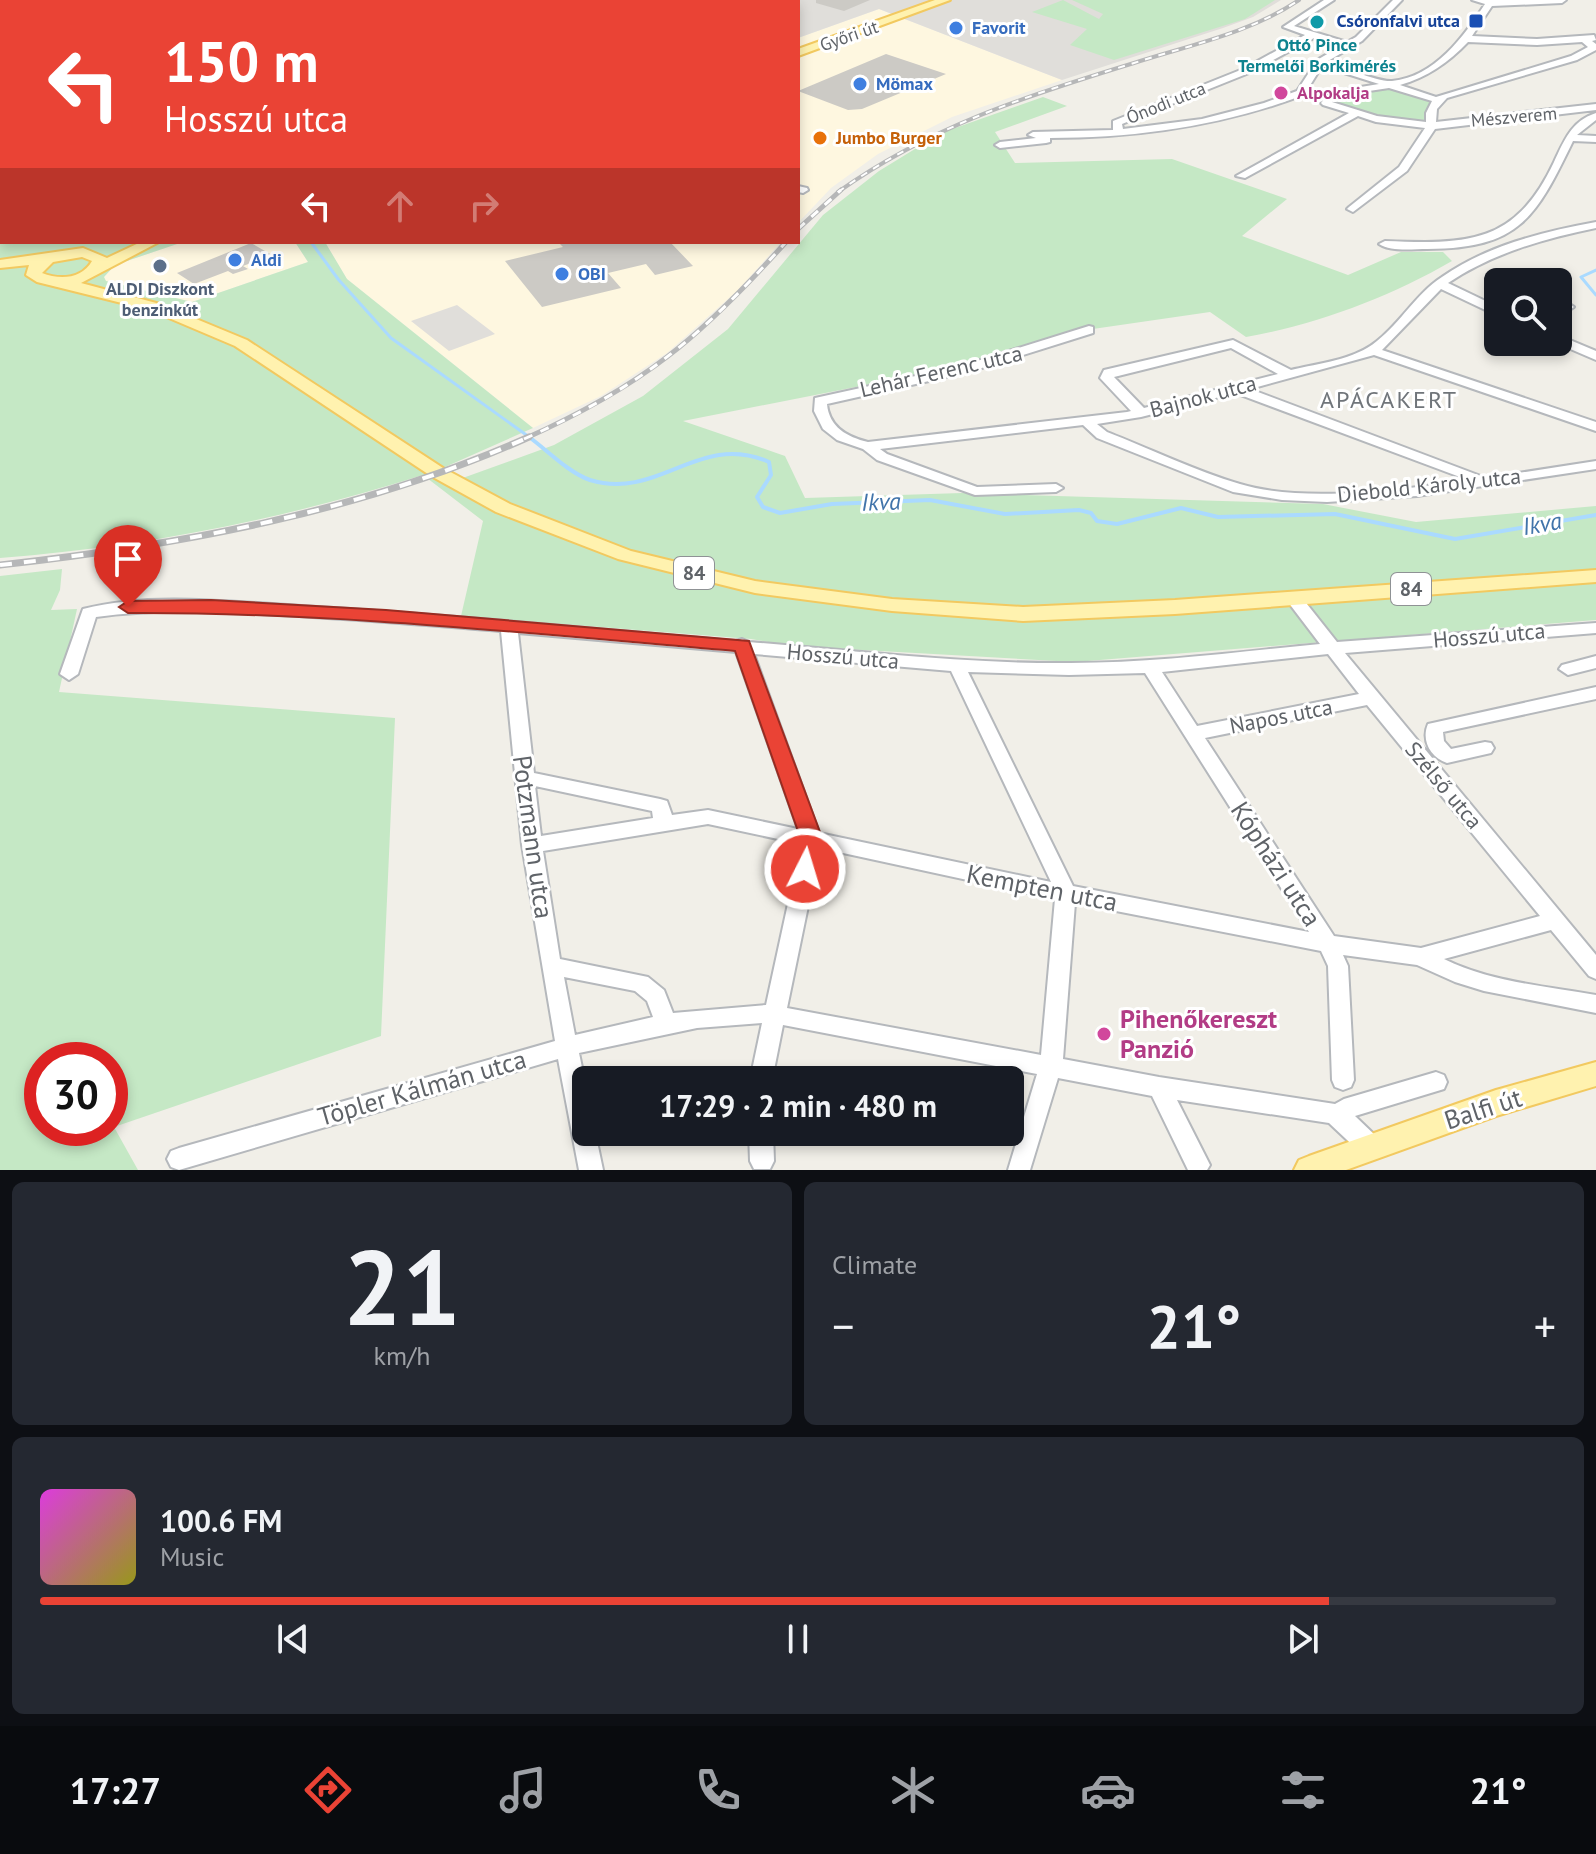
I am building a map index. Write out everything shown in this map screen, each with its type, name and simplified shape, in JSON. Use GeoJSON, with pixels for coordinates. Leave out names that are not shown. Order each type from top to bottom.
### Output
{"type":"FeatureCollection","features":[{"type":"Feature","properties":{"kind":"main road","name":"Győri út"},"geometry":{"type":"LineString","coordinates":[[800,50],[933,0]]}},
{"type":"Feature","properties":{"kind":"main road","name":"Győri út"},"geometry":{"type":"LineString","coordinates":[[800,50],[945,0]]}},
{"type":"Feature","properties":{"kind":"main road"},"geometry":{"type":"LineString","coordinates":[[61,282],[147,244]]}},
{"type":"Feature","properties":{"kind":"main road","name":"84"},"geometry":{"type":"LineString","coordinates":[[0,265],[77,252],[95,265]]}},
{"type":"Feature","properties":{"kind":"main road"},"geometry":{"type":"LineString","coordinates":[[34,275],[35,268],[48,259]]}},
{"type":"Feature","properties":{"kind":"main road","name":"84"},"geometry":{"type":"LineString","coordinates":[[0,265],[191,319],[241,343],[437,472],[503,508],[585,542],[663,566],[801,594],[960,611],[1096,612],[1596,576]]}},
{"type":"Feature","properties":{"kind":"main road"},"geometry":{"type":"LineString","coordinates":[[95,265],[96,283],[110,294]]}},
{"type":"Feature","properties":{"kind":"main road","name":"Balfi út"},"geometry":{"type":"LineString","coordinates":[[1309,1170],[1496,1103],[1596,1074]]}},
{"type":"Feature","properties":{"kind":"street"},"geometry":{"type":"LineString","coordinates":[[1330,0],[1287,27],[1347,45]]}},
{"type":"Feature","properties":{"kind":"street"},"geometry":{"type":"LineString","coordinates":[[1000,145],[1192,127],[1243,115],[1303,94],[1320,62],[1366,33],[1398,0]]}},
{"type":"Feature","properties":{"kind":"street"},"geometry":{"type":"LineString","coordinates":[[1476,0],[1489,4],[1562,0]]}},
{"type":"Feature","properties":{"kind":"street"},"geometry":{"type":"LineString","coordinates":[[1329,98],[1394,86],[1437,66],[1468,39],[1489,4]]}},
{"type":"Feature","properties":{"kind":"street","name":"Ónodi utca"},"geometry":{"type":"LineString","coordinates":[[1118,133],[1117,123],[1246,71],[1311,36]]}},
{"type":"Feature","properties":{"kind":"street"},"geometry":{"type":"LineString","coordinates":[[1353,209],[1403,169],[1432,126],[1429,119],[1437,100],[1452,92],[1574,58],[1594,47],[1590,39],[1515,42],[1468,39]]}},
{"type":"Feature","properties":{"kind":"street"},"geometry":{"type":"LineString","coordinates":[[1320,62],[1437,100]]}},
{"type":"Feature","properties":{"kind":"street","name":"Mészverem"},"geometry":{"type":"LineString","coordinates":[[1303,94],[1329,98],[1355,114],[1432,126],[1596,107]]}},
{"type":"Feature","properties":{"kind":"street"},"geometry":{"type":"LineString","coordinates":[[1241,176],[1355,114]]}},
{"type":"Feature","properties":{"kind":"street"},"geometry":{"type":"LineString","coordinates":[[1385,244],[1454,248],[1490,239],[1515,223],[1544,190],[1579,124],[1596,116]]}},
{"type":"Feature","properties":{"kind":"street"},"geometry":{"type":"LineString","coordinates":[[1579,124],[1596,136]]}},
{"type":"Feature","properties":{"kind":"street"},"geometry":{"type":"LineString","coordinates":[[1033,135],[1084,137]]}},
{"type":"Feature","properties":{"kind":"street"},"geometry":{"type":"LineString","coordinates":[[1570,138],[1596,136]]}},
{"type":"Feature","properties":{"kind":"street"},"geometry":{"type":"LineString","coordinates":[[1515,223],[1542,235]]}},
{"type":"Feature","properties":{"kind":"street"},"geometry":{"type":"LineString","coordinates":[[1596,225],[1542,235],[1475,263],[1440,284],[1374,351],[1596,427]]}},
{"type":"Feature","properties":{"kind":"street"},"geometry":{"type":"LineString","coordinates":[[1454,248],[1475,263]]}},
{"type":"Feature","properties":{"kind":"street"},"geometry":{"type":"LineString","coordinates":[[1440,284],[1484,305]]}},
{"type":"Feature","properties":{"kind":"street","name":"Lehár Ferenc utca"},"geometry":{"type":"LineString","coordinates":[[868,446],[849,443],[830,428],[819,404],[829,397],[964,369],[1089,330]]}},
{"type":"Feature","properties":{"kind":"street"},"geometry":{"type":"LineString","coordinates":[[1141,413],[1107,378],[1109,373],[1233,344],[1288,374]]}},
{"type":"Feature","properties":{"kind":"street"},"geometry":{"type":"LineString","coordinates":[[1572,345],[1596,356]]}},
{"type":"Feature","properties":{"kind":"street","name":"Bajnok utca"},"geometry":{"type":"LineString","coordinates":[[868,446],[1141,413],[1374,351]]}},
{"type":"Feature","properties":{"kind":"street"},"geometry":{"type":"LineString","coordinates":[[1235,388],[1480,480]]}},
{"type":"Feature","properties":{"kind":"street","name":"Diebold Károly utca"},"geometry":{"type":"LineString","coordinates":[[1086,421],[1102,435],[1238,489],[1257,493],[1363,495],[1596,465]]}},
{"type":"Feature","properties":{"kind":"street"},"geometry":{"type":"LineString","coordinates":[[868,446],[882,457],[975,491],[1056,488]]}},
{"type":"Feature","properties":{"kind":"street","name":"Szélső utca"},"geometry":{"type":"LineString","coordinates":[[1293,598],[1371,698],[1596,970]]}},
{"type":"Feature","properties":{"kind":"street","name":"Hosszú utca"},"geometry":{"type":"LineString","coordinates":[[69,674],[89,613],[128,607],[211,606],[509,627],[957,666],[1150,667],[1334,648],[1596,628]]}},
{"type":"Feature","properties":{"kind":"street","name":"Potzmann utca"},"geometry":{"type":"LineString","coordinates":[[509,627],[532,845],[551,966],[591,1170]]}},
{"type":"Feature","properties":{"kind":"street"},"geometry":{"type":"LineString","coordinates":[[742,645],[812,840],[772,1014],[763,1066]]}},
{"type":"Feature","properties":{"kind":"street"},"geometry":{"type":"LineString","coordinates":[[1568,669],[1596,662]]}},
{"type":"Feature","properties":{"kind":"street"},"geometry":{"type":"LineString","coordinates":[[957,666],[1066,893],[1051,1065],[1019,1169]]}},
{"type":"Feature","properties":{"kind":"street","name":"Kópházi utca"},"geometry":{"type":"LineString","coordinates":[[1150,667],[1328,944],[1338,966],[1343,1080]]}},
{"type":"Feature","properties":{"kind":"street","name":"Szélső utca"},"geometry":{"type":"LineString","coordinates":[[1485,748],[1447,756],[1435,743],[1434,728],[1596,693]]}},
{"type":"Feature","properties":{"kind":"street","name":"Napos utca"},"geometry":{"type":"LineString","coordinates":[[1191,734],[1371,698]]}},
{"type":"Feature","properties":{"kind":"street"},"geometry":{"type":"LineString","coordinates":[[523,777],[660,806],[664,823]]}},
{"type":"Feature","properties":{"kind":"street","name":"Kempten utca"},"geometry":{"type":"LineString","coordinates":[[532,845],[708,817],[1066,893],[1328,944],[1421,957],[1557,920]]}},
{"type":"Feature","properties":{"kind":"street","name":"Kempten utca"},"geometry":{"type":"LineString","coordinates":[[1421,957],[1445,972],[1479,982],[1596,1004]]}},
{"type":"Feature","properties":{"kind":"street"},"geometry":{"type":"LineString","coordinates":[[551,966],[641,983],[656,996],[666,1024]]}},
{"type":"Feature","properties":{"kind":"street","name":"Töpler Kálmán utca"},"geometry":{"type":"LineString","coordinates":[[179,1159],[567,1046],[666,1024],[739,1013],[772,1014],[1159,1087],[1344,1114]]}},
{"type":"Feature","properties":{"kind":"street"},"geometry":{"type":"LineString","coordinates":[[1371,1147],[1344,1114],[1436,1082]]}},
{"type":"Feature","properties":{"kind":"street"},"geometry":{"type":"LineString","coordinates":[[1159,1087],[1198,1165]]}},
{"type":"Feature","properties":{"kind":"street"},"geometry":{"type":"LineString","coordinates":[[761,1146],[762,1161]]}},
{"type":"Feature","properties":{"kind":"shaded area"},"geometry":{"type":"Polygon","coordinates":[[[800,0],[1281,0],[1253,17],[1223,28],[1062,80],[879,9],[800,37],[800,0]]]}},
{"type":"Feature","properties":{"kind":"shaded area"},"geometry":{"type":"Polygon","coordinates":[[[879,9],[1062,80],[952,117],[878,154],[831,188],[800,221],[800,37],[879,9]]]}},
{"type":"Feature","properties":{"kind":"shaded area"},"geometry":{"type":"Polygon","coordinates":[[[177,244],[296,244],[308,262],[192,302],[105,281],[104,277],[115,265],[177,244]]]}},
{"type":"Feature","properties":{"kind":"shaded area"},"geometry":{"type":"Polygon","coordinates":[[[326,244],[779,244],[737,291],[667,353],[601,396],[533,428],[347,279],[326,244]]]}},
{"type":"Feature","properties":{"kind":"shaded area"},"geometry":{"type":"Polygon","coordinates":[[[457,305],[495,334],[449,351],[411,321],[457,305]]]}},
{"type":"Feature","properties":{"kind":"green space"},"geometry":{"type":"Polygon","coordinates":[[[1063,0],[1099,19],[1103,14],[1072,0],[1275,0],[1245,19],[1114,60],[1070,45],[1087,29],[1032,12],[1063,0]]]}},
{"type":"Feature","properties":{"kind":"green space"},"geometry":{"type":"Polygon","coordinates":[[[1393,88],[1431,101],[1423,123],[1374,116],[1336,104],[1333,99],[1338,95],[1393,88]]]}},
{"type":"Feature","properties":{"kind":"green space"},"geometry":{"type":"Polygon","coordinates":[[[1043,97],[1067,106],[995,132],[1015,163],[1172,159],[1287,199],[1242,236],[1348,275],[1401,252],[1443,252],[1452,261],[1403,287],[1352,308],[1273,332],[1246,337],[1210,312],[1079,331],[962,366],[683,421],[785,456],[805,498],[962,493],[1323,504],[1416,522],[1596,506],[1596,620],[1075,662],[791,646],[751,639],[461,616],[483,521],[423,475],[319,505],[214,529],[107,547],[0,558],[0,244],[177,244],[115,265],[104,277],[106,281],[192,302],[308,262],[296,244],[326,244],[347,279],[533,428],[445,467],[460,479],[554,445],[643,396],[728,329],[823,215],[879,171],[941,133],[1043,97]]]}},
{"type":"Feature","properties":{"kind":"green space"},"geometry":{"type":"Polygon","coordinates":[[[62,569],[60,590],[51,610],[77,609],[59,692],[395,718],[381,1036],[128,1122],[128,1042],[24,1042],[24,1146],[125,1146],[138,1170],[0,1170],[0,576],[62,569]]]}},
{"type":"Feature","properties":{"kind":"building"},"geometry":{"type":"Polygon","coordinates":[[[816,0],[870,0],[844,11],[816,3],[816,0]]]}},
{"type":"Feature","properties":{"kind":"building","name":"Mömax"},"geometry":{"type":"Polygon","coordinates":[[[886,54],[946,74],[862,109],[848,110],[800,90],[886,54]]]}},
{"type":"Feature","properties":{"kind":"building","name":"Aldi"},"geometry":{"type":"Polygon","coordinates":[[[249,244],[272,255],[243,266],[248,269],[233,274],[228,271],[194,284],[177,273],[249,244]]]}},
{"type":"Feature","properties":{"kind":"building","name":"OBI"},"geometry":{"type":"Polygon","coordinates":[[[560,244],[672,244],[693,266],[655,275],[646,264],[608,273],[621,288],[542,307],[505,261],[563,247],[560,244]]]}},
{"type":"Feature","properties":{"kind":"waterway","name":"Ikva"},"geometry":{"type":"LineString","coordinates":[[312,244],[338,279],[391,338],[532,439]]}},
{"type":"Feature","properties":{"kind":"waterway","name":"Ikva"},"geometry":{"type":"LineString","coordinates":[[1596,270],[1581,277],[1596,295]]}},
{"type":"Feature","properties":{"kind":"waterway","name":"Ikva"},"geometry":{"type":"LineString","coordinates":[[529,437],[582,477],[615,484],[637,482],[721,455],[744,455],[769,462],[771,475],[757,497],[763,507],[780,513],[832,504],[930,500],[1005,514],[1079,510],[1091,513],[1097,521],[1117,524],[1181,508],[1218,517],[1335,514],[1455,539],[1596,515]]}},
{"type":"Feature","properties":{"kind":"railway"},"geometry":{"type":"LineString","coordinates":[[841,190],[908,149],[980,115],[1240,30],[1299,0]]}},
{"type":"Feature","properties":{"kind":"railway"},"geometry":{"type":"LineString","coordinates":[[800,227],[841,190]]}},
{"type":"Feature","properties":{"kind":"railway"},"geometry":{"type":"LineString","coordinates":[[524,439],[603,399],[667,357],[726,306],[784,244]]}},
{"type":"Feature","properties":{"kind":"railway"},"geometry":{"type":"LineString","coordinates":[[0,565],[135,547],[269,522],[401,486],[529,437]]}},
{"type":"Feature","properties":{"kind":"place","name":"Csóronfalvi utca"},"geometry":{"type":"Point","coordinates":[1476,21]}},
{"type":"Feature","properties":{"kind":"place","name":"Ottó Pince Termelői Borkimérés"},"geometry":{"type":"Point","coordinates":[1317,22]}},
{"type":"Feature","properties":{"kind":"place","name":"Favorit"},"geometry":{"type":"Point","coordinates":[956,28]}},
{"type":"Feature","properties":{"kind":"place","name":"Mömax"},"geometry":{"type":"Point","coordinates":[860,84]}},
{"type":"Feature","properties":{"kind":"place","name":"Alpokalja"},"geometry":{"type":"Point","coordinates":[1281,93]}},
{"type":"Feature","properties":{"kind":"place","name":"Jumbo Burger"},"geometry":{"type":"Point","coordinates":[820,138]}},
{"type":"Feature","properties":{"kind":"place","name":"Aldi"},"geometry":{"type":"Point","coordinates":[235,260]}},
{"type":"Feature","properties":{"kind":"place","name":"ALDI Diszkont benzinkút"},"geometry":{"type":"Point","coordinates":[160,266]}},
{"type":"Feature","properties":{"kind":"place","name":"OBI"},"geometry":{"type":"Point","coordinates":[562,274]}},
{"type":"Feature","properties":{"kind":"place","name":"Pihenőkereszt Panzió"},"geometry":{"type":"Point","coordinates":[1104,1034]}},
{"type":"Feature","properties":{"kind":"district","name":"APÁCAKERT"},"geometry":{"type":"Point","coordinates":[1389,400]}},
{"type":"Feature","properties":{"kind":"route"},"geometry":{"type":"LineString","coordinates":[[128,607],[211,606],[386,616],[742,645],[812,840],[805,869]]}}]}
